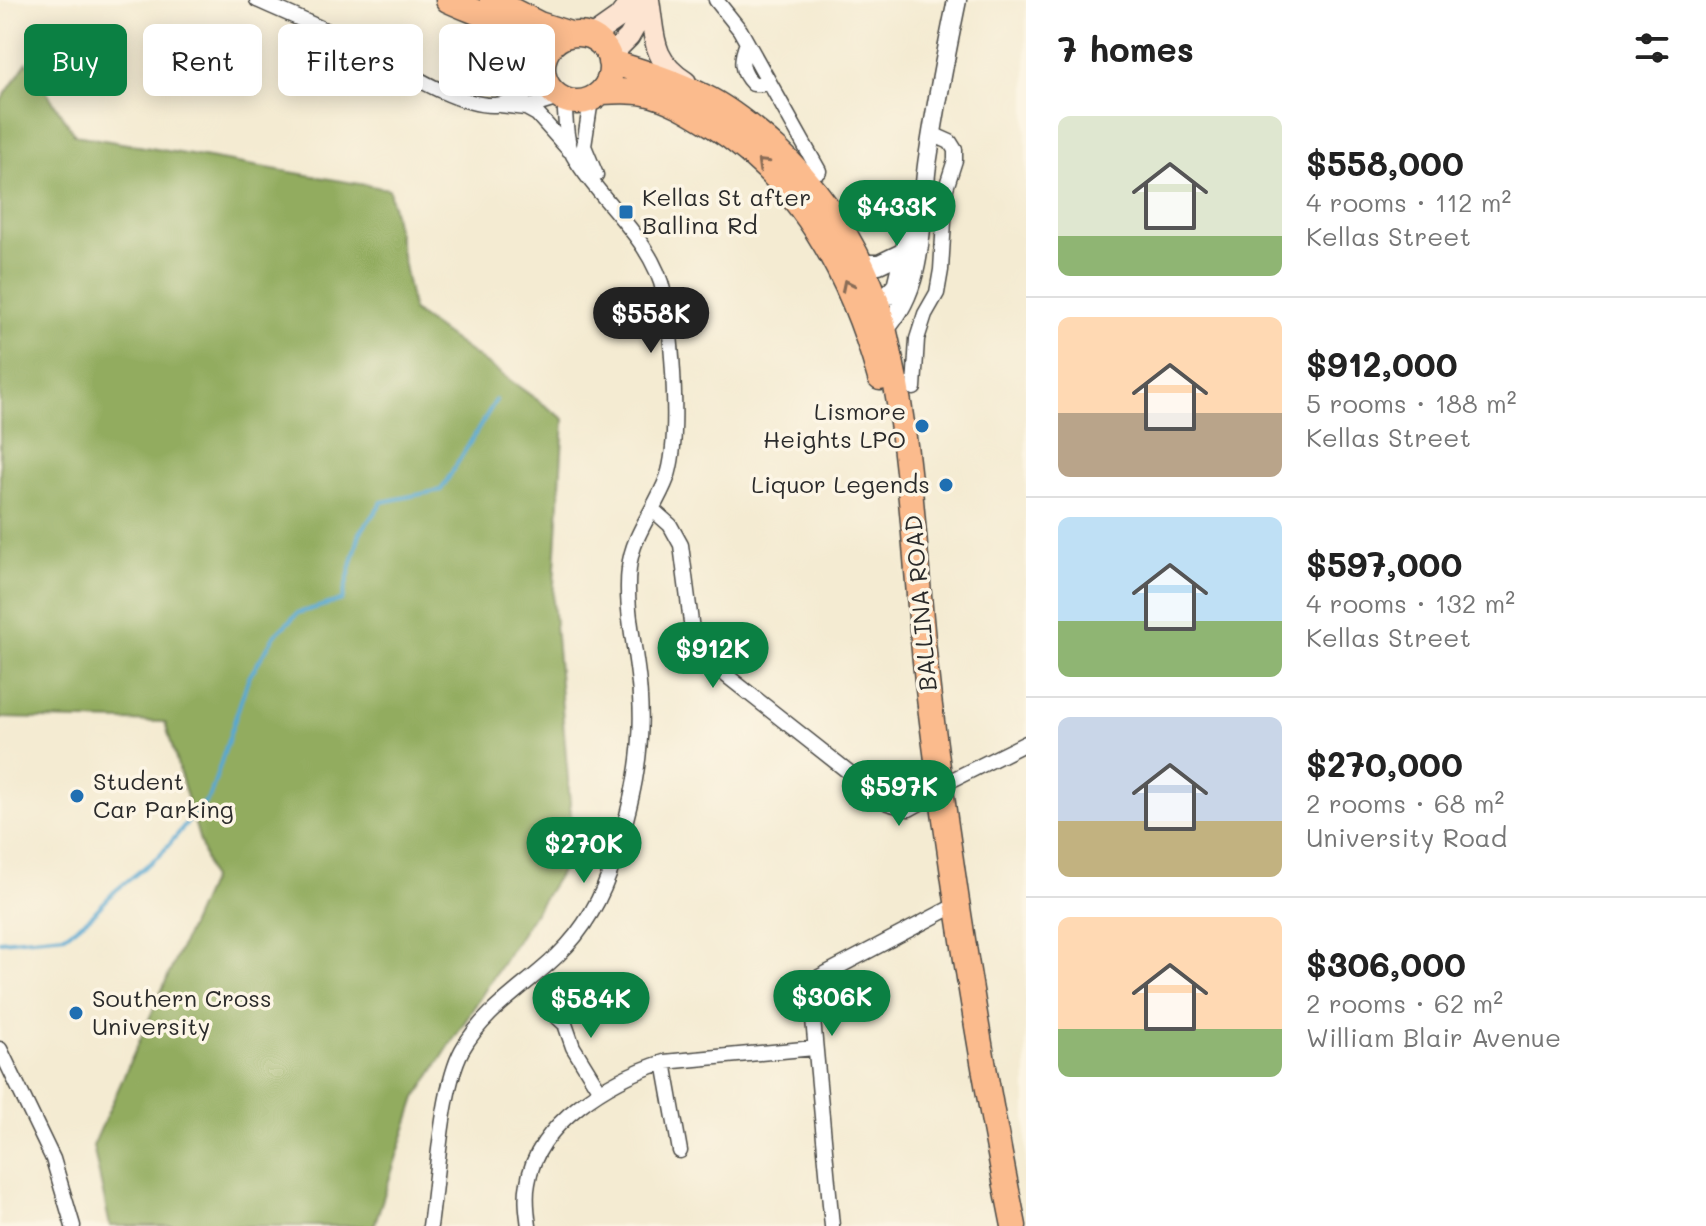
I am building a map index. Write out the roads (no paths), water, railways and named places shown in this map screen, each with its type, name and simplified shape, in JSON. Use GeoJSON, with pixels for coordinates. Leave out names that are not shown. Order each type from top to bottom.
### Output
{"type":"FeatureCollection","features":[{"type":"Feature","properties":{"kind":"main road"},"geometry":{"type":"LineString","coordinates":[[448,0],[498,24]]}},
{"type":"Feature","properties":{"kind":"main road"},"geometry":{"type":"LineString","coordinates":[[492,0],[539,24],[602,45],[610,60],[610,77],[596,96],[580,103],[555,88]]}},
{"type":"Feature","properties":{"kind":"main road"},"geometry":{"type":"LineString","coordinates":[[555,44],[581,36],[643,2]]}},
{"type":"Feature","properties":{"kind":"main road"},"geometry":{"type":"LineString","coordinates":[[610,60],[639,23],[643,2]]}},
{"type":"Feature","properties":{"kind":"main road"},"geometry":{"type":"LineString","coordinates":[[643,2],[663,63],[705,96]]}},
{"type":"Feature","properties":{"kind":"main road","name":"BALLINA ROAD"},"geometry":{"type":"LineString","coordinates":[[610,60],[705,96],[759,134],[818,195],[861,264],[885,329],[908,463],[934,792]]}},
{"type":"Feature","properties":{"kind":"main road","name":"BALLINA ROAD"},"geometry":{"type":"LineString","coordinates":[[596,96],[633,91],[661,97],[718,128],[770,172],[801,206],[834,258],[853,296],[872,351],[891,432],[899,485],[908,615],[989,1184],[999,1226]]}},
{"type":"Feature","properties":{"kind":"main road","name":"BALLINA ROAD"},"geometry":{"type":"LineString","coordinates":[[952,908],[1014,1226]]}},
{"type":"Feature","properties":{"kind":"street"},"geometry":{"type":"LineString","coordinates":[[257,0],[359,46],[462,99],[526,108],[544,120],[646,250],[664,293],[674,438],[668,474],[653,510],[637,537],[629,566],[627,601],[640,694],[640,759],[614,860],[593,910],[559,954],[492,1010],[461,1053],[447,1101],[430,1226]]}},
{"type":"Feature","properties":{"kind":"street"},"geometry":{"type":"LineString","coordinates":[[716,0],[747,43],[819,171]]}},
{"type":"Feature","properties":{"kind":"street"},"geometry":{"type":"LineString","coordinates":[[885,329],[909,290],[921,229],[925,176],[957,0]]}},
{"type":"Feature","properties":{"kind":"street"},"geometry":{"type":"LineString","coordinates":[[555,94],[572,153]]}},
{"type":"Feature","properties":{"kind":"street"},"geometry":{"type":"LineString","coordinates":[[498,105],[522,96]]}},
{"type":"Feature","properties":{"kind":"street"},"geometry":{"type":"LineString","coordinates":[[526,108],[541,96]]}},
{"type":"Feature","properties":{"kind":"street"},"geometry":{"type":"LineString","coordinates":[[596,96],[584,146],[613,207]]}},
{"type":"Feature","properties":{"kind":"street"},"geometry":{"type":"LineString","coordinates":[[914,388],[917,339],[939,281],[946,188],[955,160],[955,150],[950,142],[932,134]]}},
{"type":"Feature","properties":{"kind":"street"},"geometry":{"type":"LineString","coordinates":[[872,351],[870,312],[896,286],[925,176]]}},
{"type":"Feature","properties":{"kind":"street"},"geometry":{"type":"LineString","coordinates":[[861,264],[887,262],[904,252]]}},
{"type":"Feature","properties":{"kind":"street"},"geometry":{"type":"LineString","coordinates":[[653,510],[677,534],[692,630],[708,661],[872,792],[901,809],[909,809],[934,792],[1026,743]]}},
{"type":"Feature","properties":{"kind":"street"},"geometry":{"type":"LineString","coordinates":[[832,1226],[810,986],[814,981],[952,908]]}},
{"type":"Feature","properties":{"kind":"street"},"geometry":{"type":"LineString","coordinates":[[553,1013],[565,1024],[573,1047],[600,1091]]}},
{"type":"Feature","properties":{"kind":"street"},"geometry":{"type":"LineString","coordinates":[[529,1226],[528,1183],[535,1158],[555,1130],[600,1091],[641,1069],[664,1062],[814,1048]]}},
{"type":"Feature","properties":{"kind":"street"},"geometry":{"type":"LineString","coordinates":[[0,1049],[53,1159],[73,1226]]}},
{"type":"Feature","properties":{"kind":"street"},"geometry":{"type":"LineString","coordinates":[[664,1062],[680,1151]]}},
{"type":"Feature","properties":{"kind":"waterway"},"geometry":{"type":"LineString","coordinates":[[0,941],[65,935],[161,854],[210,796],[248,679],[275,635],[298,613],[342,600],[360,533],[382,502],[441,490],[496,400]]}},
{"type":"Feature","properties":{"kind":"place","name":"Kellas St after Ballina Rd"},"geometry":{"type":"Point","coordinates":[626,212]}},
{"type":"Feature","properties":{"kind":"place","name":"Lismore Heights LPO"},"geometry":{"type":"Point","coordinates":[922,426]}},
{"type":"Feature","properties":{"kind":"place","name":"Liquor Legends"},"geometry":{"type":"Point","coordinates":[946,485]}},
{"type":"Feature","properties":{"kind":"place","name":"Student Car Parking"},"geometry":{"type":"Point","coordinates":[77,796]}},
{"type":"Feature","properties":{"kind":"place","name":"Southern Cross University"},"geometry":{"type":"Point","coordinates":[76,1013]}}]}
